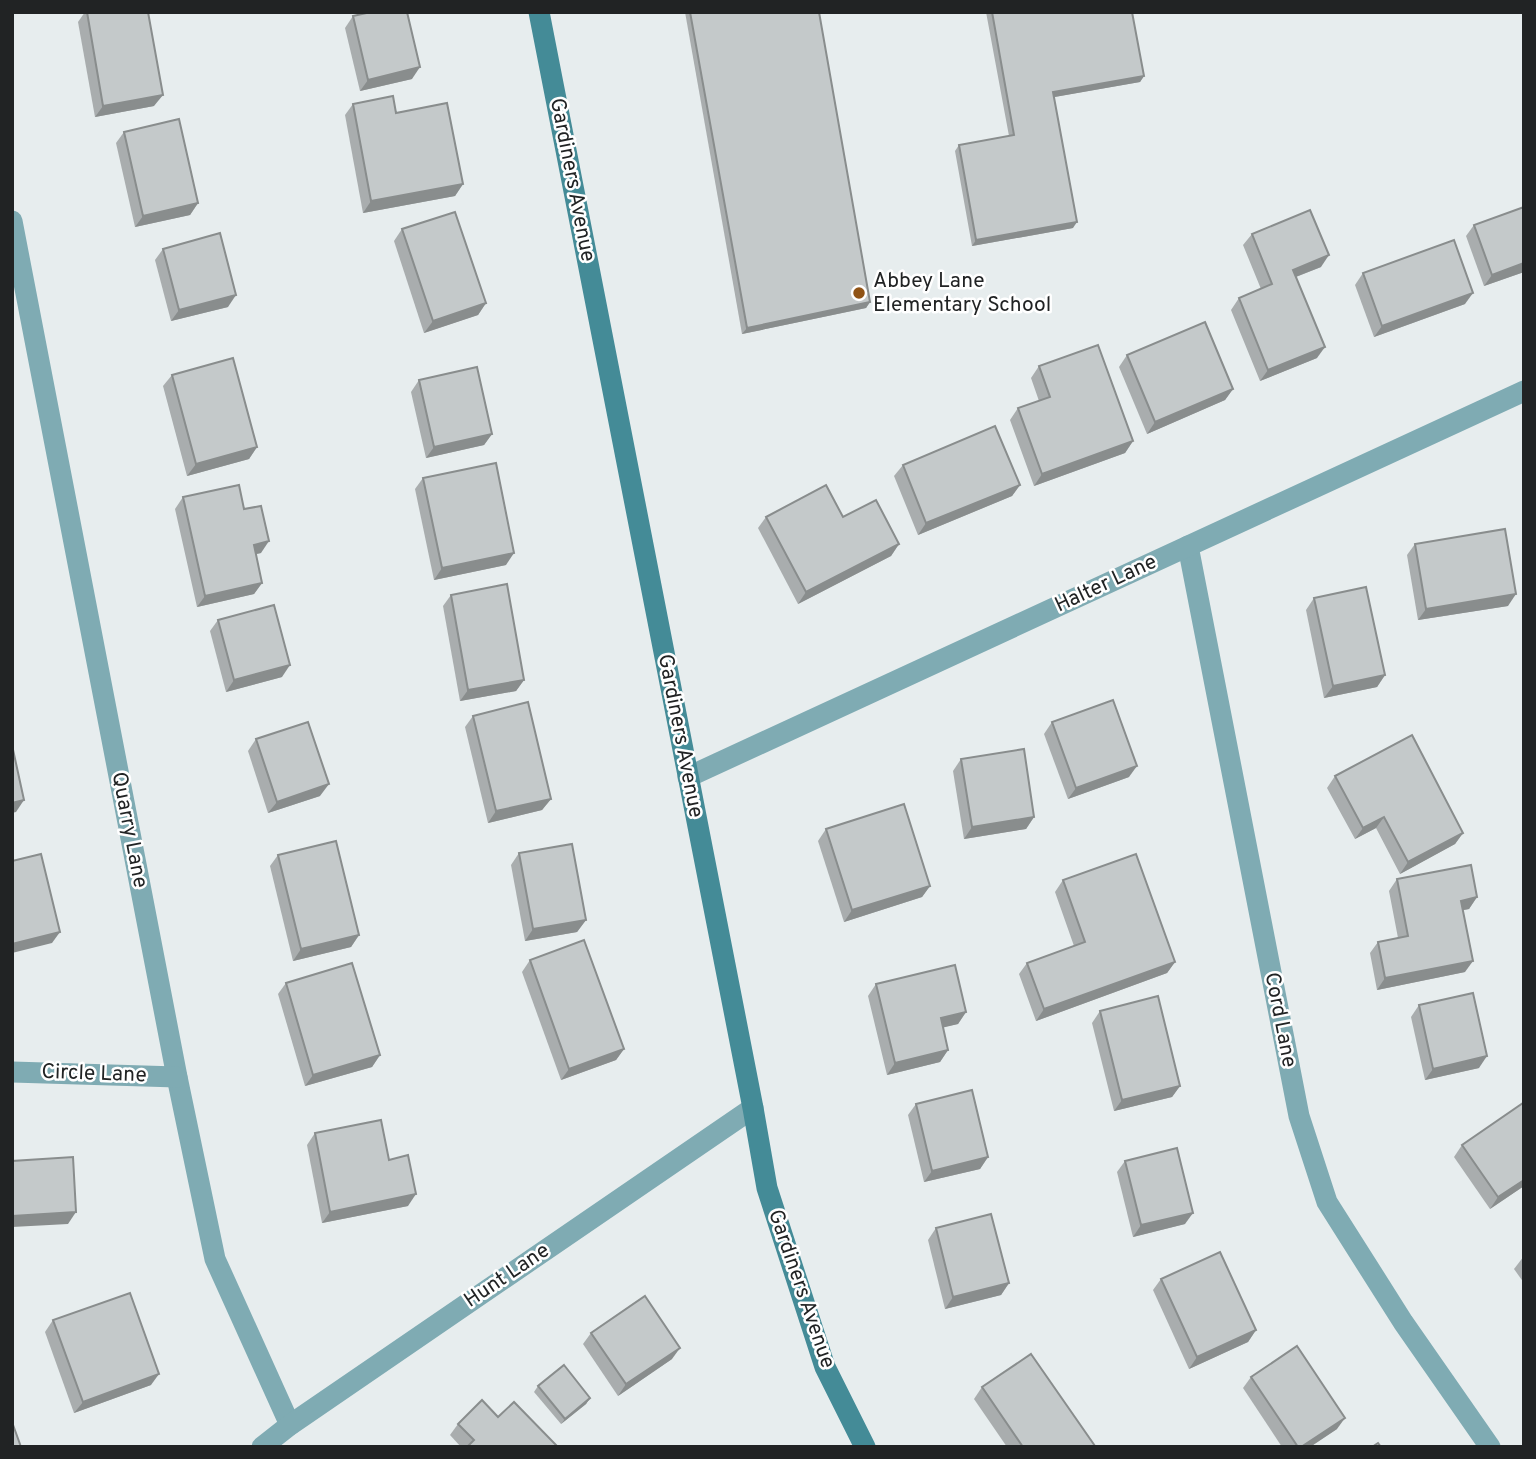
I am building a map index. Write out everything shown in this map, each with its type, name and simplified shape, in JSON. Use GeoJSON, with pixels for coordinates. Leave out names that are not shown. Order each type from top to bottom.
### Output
{"type":"FeatureCollection","features":[{"type":"Feature","properties":{"kind":"main road","name":"Gardiners Avenue"},"geometry":{"type":"LineString","coordinates":[[539,12],[767,1188],[821,1355],[865,1447]]}},
{"type":"Feature","properties":{"kind":"street","name":"Quarry Lane"},"geometry":{"type":"LineString","coordinates":[[12,222],[177,1077],[215,1259],[290,1425]]}},
{"type":"Feature","properties":{"kind":"street","name":"Halter Lane"},"geometry":{"type":"LineString","coordinates":[[688,777],[1524,391]]}},
{"type":"Feature","properties":{"kind":"street","name":"Cord Lane"},"geometry":{"type":"LineString","coordinates":[[1188,547],[1299,1116],[1327,1202],[1403,1322],[1490,1447]]}},
{"type":"Feature","properties":{"kind":"street","name":"Circle Lane"},"geometry":{"type":"LineString","coordinates":[[12,1072],[177,1077]]}},
{"type":"Feature","properties":{"kind":"street","name":"Hunt Lane"},"geometry":{"type":"LineString","coordinates":[[262,1447],[290,1425],[753,1108]]}},
{"type":"Feature","properties":{"kind":"building"},"geometry":{"type":"Polygon","coordinates":[[[87,12],[148,12],[163,95],[103,106],[87,12]]]}},
{"type":"Feature","properties":{"kind":"building"},"geometry":{"type":"Polygon","coordinates":[[[371,12],[407,12],[420,67],[368,80],[353,16],[371,12]]]}},
{"type":"Feature","properties":{"kind":"building"},"geometry":{"type":"Polygon","coordinates":[[[690,12],[819,12],[870,302],[747,328],[690,12]]]}},
{"type":"Feature","properties":{"kind":"building"},"geometry":{"type":"Polygon","coordinates":[[[992,12],[1132,12],[1144,76],[1053,92],[1077,222],[976,240],[959,145],[1014,135],[992,12]]]}},
{"type":"Feature","properties":{"kind":"building"},"geometry":{"type":"Polygon","coordinates":[[[393,96],[396,113],[447,103],[463,184],[371,201],[353,104],[393,96]]]}},
{"type":"Feature","properties":{"kind":"building"},"geometry":{"type":"Polygon","coordinates":[[[179,119],[198,203],[143,216],[124,132],[179,119]]]}},
{"type":"Feature","properties":{"kind":"building"},"geometry":{"type":"Polygon","coordinates":[[[1524,207],[1524,263],[1492,275],[1474,225],[1524,207]]]}},
{"type":"Feature","properties":{"kind":"building"},"geometry":{"type":"Polygon","coordinates":[[[1310,210],[1329,255],[1293,270],[1325,347],[1268,370],[1239,298],[1272,284],[1252,234],[1310,210]]]}},
{"type":"Feature","properties":{"kind":"building"},"geometry":{"type":"Polygon","coordinates":[[[455,212],[486,303],[433,321],[402,229],[455,212]]]}},
{"type":"Feature","properties":{"kind":"building"},"geometry":{"type":"Polygon","coordinates":[[[220,233],[236,295],[179,310],[163,249],[220,233]]]}},
{"type":"Feature","properties":{"kind":"building"},"geometry":{"type":"Polygon","coordinates":[[[1454,240],[1473,293],[1382,326],[1363,273],[1454,240]]]}},
{"type":"Feature","properties":{"kind":"building"},"geometry":{"type":"Polygon","coordinates":[[[1205,322],[1233,389],[1155,422],[1127,355],[1205,322]]]}},
{"type":"Feature","properties":{"kind":"building"},"geometry":{"type":"Polygon","coordinates":[[[1098,345],[1133,441],[1042,474],[1018,408],[1050,397],[1039,366],[1098,345]]]}},
{"type":"Feature","properties":{"kind":"building"},"geometry":{"type":"Polygon","coordinates":[[[233,358],[257,447],[196,464],[172,375],[233,358]]]}},
{"type":"Feature","properties":{"kind":"building"},"geometry":{"type":"Polygon","coordinates":[[[477,367],[492,434],[434,447],[419,380],[477,367]]]}},
{"type":"Feature","properties":{"kind":"building"},"geometry":{"type":"Polygon","coordinates":[[[995,426],[1020,485],[926,523],[903,465],[995,426]]]}},
{"type":"Feature","properties":{"kind":"building"},"geometry":{"type":"Polygon","coordinates":[[[496,463],[514,553],[442,568],[423,478],[496,463]]]}},
{"type":"Feature","properties":{"kind":"building"},"geometry":{"type":"Polygon","coordinates":[[[239,485],[244,509],[261,506],[269,541],[254,545],[262,583],[205,596],[183,497],[239,485]]]}},
{"type":"Feature","properties":{"kind":"building"},"geometry":{"type":"Polygon","coordinates":[[[826,485],[843,517],[876,500],[899,544],[806,592],[766,517],[826,485]]]}},
{"type":"Feature","properties":{"kind":"building"},"geometry":{"type":"Polygon","coordinates":[[[1505,529],[1516,594],[1426,609],[1415,544],[1505,529]]]}},
{"type":"Feature","properties":{"kind":"building"},"geometry":{"type":"Polygon","coordinates":[[[507,584],[524,680],[468,690],[451,595],[507,584]]]}},
{"type":"Feature","properties":{"kind":"building"},"geometry":{"type":"Polygon","coordinates":[[[1366,587],[1385,675],[1333,686],[1314,598],[1366,587]]]}},
{"type":"Feature","properties":{"kind":"building"},"geometry":{"type":"Polygon","coordinates":[[[274,605],[290,665],[234,680],[218,620],[274,605]]]}},
{"type":"Feature","properties":{"kind":"building"},"geometry":{"type":"Polygon","coordinates":[[[1113,700],[1137,766],[1076,788],[1052,722],[1113,700]]]}},
{"type":"Feature","properties":{"kind":"building"},"geometry":{"type":"Polygon","coordinates":[[[528,702],[551,799],[496,811],[473,716],[528,702]]]}},
{"type":"Feature","properties":{"kind":"building"},"geometry":{"type":"Polygon","coordinates":[[[308,722],[329,784],[277,802],[256,739],[308,722]]]}},
{"type":"Feature","properties":{"kind":"building"},"geometry":{"type":"Polygon","coordinates":[[[1412,735],[1463,833],[1408,862],[1384,817],[1363,828],[1335,776],[1412,735]]]}},
{"type":"Feature","properties":{"kind":"building"},"geometry":{"type":"Polygon","coordinates":[[[12,745],[24,800],[12,803],[12,745]]]}},
{"type":"Feature","properties":{"kind":"building"},"geometry":{"type":"Polygon","coordinates":[[[1024,749],[1034,817],[972,827],[961,759],[1024,749]]]}},
{"type":"Feature","properties":{"kind":"building"},"geometry":{"type":"Polygon","coordinates":[[[904,804],[930,886],[852,910],[826,829],[904,804]]]}},
{"type":"Feature","properties":{"kind":"building"},"geometry":{"type":"Polygon","coordinates":[[[336,841],[359,935],[301,949],[278,855],[336,841]]]}},
{"type":"Feature","properties":{"kind":"building"},"geometry":{"type":"Polygon","coordinates":[[[572,844],[586,920],[533,929],[519,853],[572,844]]]}},
{"type":"Feature","properties":{"kind":"building"},"geometry":{"type":"Polygon","coordinates":[[[41,854],[60,932],[12,944],[12,861],[41,854]]]}},
{"type":"Feature","properties":{"kind":"building"},"geometry":{"type":"Polygon","coordinates":[[[1136,854],[1175,962],[1044,1009],[1027,963],[1085,942],[1063,880],[1136,854]]]}},
{"type":"Feature","properties":{"kind":"building"},"geometry":{"type":"Polygon","coordinates":[[[1471,865],[1477,897],[1461,901],[1473,961],[1385,978],[1378,942],[1408,936],[1397,879],[1471,865]]]}},
{"type":"Feature","properties":{"kind":"building"},"geometry":{"type":"Polygon","coordinates":[[[584,940],[624,1049],[569,1069],[530,960],[584,940]]]}},
{"type":"Feature","properties":{"kind":"building"},"geometry":{"type":"Polygon","coordinates":[[[352,963],[380,1055],[313,1075],[286,983],[352,963]]]}},
{"type":"Feature","properties":{"kind":"building"},"geometry":{"type":"Polygon","coordinates":[[[955,965],[966,1012],[941,1018],[948,1050],[895,1063],[876,984],[955,965]]]}},
{"type":"Feature","properties":{"kind":"building"},"geometry":{"type":"Polygon","coordinates":[[[1473,993],[1487,1056],[1433,1069],[1419,1005],[1473,993]]]}},
{"type":"Feature","properties":{"kind":"building"},"geometry":{"type":"Polygon","coordinates":[[[1158,996],[1180,1086],[1122,1100],[1100,1011],[1158,996]]]}},
{"type":"Feature","properties":{"kind":"building"},"geometry":{"type":"Polygon","coordinates":[[[972,1090],[988,1157],[932,1171],[916,1104],[972,1090]]]}},
{"type":"Feature","properties":{"kind":"building"},"geometry":{"type":"Polygon","coordinates":[[[1523,1103],[1524,1180],[1498,1197],[1462,1145],[1523,1103]]]}},
{"type":"Feature","properties":{"kind":"building"},"geometry":{"type":"Polygon","coordinates":[[[381,1120],[389,1160],[408,1155],[416,1194],[330,1212],[315,1133],[381,1120]]]}},
{"type":"Feature","properties":{"kind":"building"},"geometry":{"type":"Polygon","coordinates":[[[1177,1148],[1193,1213],[1141,1225],[1125,1161],[1177,1148]]]}},
{"type":"Feature","properties":{"kind":"building"},"geometry":{"type":"Polygon","coordinates":[[[73,1157],[76,1212],[12,1216],[12,1161],[73,1157]]]}},
{"type":"Feature","properties":{"kind":"building"},"geometry":{"type":"Polygon","coordinates":[[[991,1214],[1009,1283],[953,1297],[936,1228],[991,1214]]]}},
{"type":"Feature","properties":{"kind":"building"},"geometry":{"type":"Polygon","coordinates":[[[1220,1252],[1256,1330],[1197,1357],[1161,1279],[1220,1252]]]}},
{"type":"Feature","properties":{"kind":"building"},"geometry":{"type":"Polygon","coordinates":[[[130,1293],[159,1374],[83,1402],[53,1320],[130,1293]]]}},
{"type":"Feature","properties":{"kind":"building"},"geometry":{"type":"Polygon","coordinates":[[[645,1296],[680,1348],[626,1384],[591,1333],[645,1296]]]}},
{"type":"Feature","properties":{"kind":"building"},"geometry":{"type":"Polygon","coordinates":[[[1297,1346],[1345,1418],[1301,1447],[1298,1447],[1251,1377],[1297,1346]]]}},
{"type":"Feature","properties":{"kind":"building"},"geometry":{"type":"Polygon","coordinates":[[[1031,1354],[1095,1446],[1023,1447],[982,1387],[1031,1354]]]}},
{"type":"Feature","properties":{"kind":"building"},"geometry":{"type":"Polygon","coordinates":[[[564,1365],[590,1398],[565,1419],[538,1386],[564,1365]]]}},
{"type":"Feature","properties":{"kind":"building"},"geometry":{"type":"Polygon","coordinates":[[[482,1400],[498,1417],[514,1402],[557,1446],[467,1447],[474,1440],[458,1424],[482,1400]]]}},
{"type":"Feature","properties":{"kind":"building"},"geometry":{"type":"Polygon","coordinates":[[[12,1422],[21,1447],[12,1447],[12,1422]]]}},
{"type":"Feature","properties":{"kind":"place","name":"Abbey Lane Elementary School"},"geometry":{"type":"Point","coordinates":[859,293]}}]}
